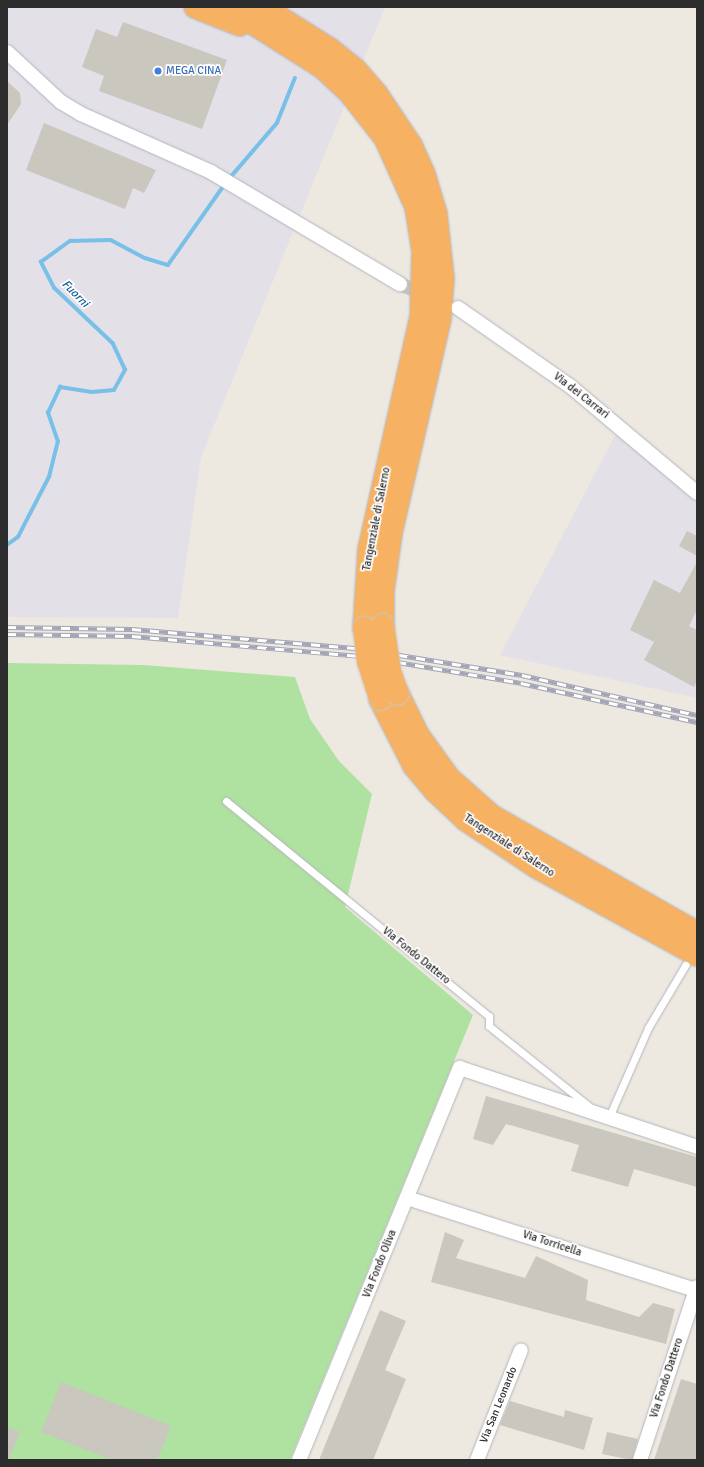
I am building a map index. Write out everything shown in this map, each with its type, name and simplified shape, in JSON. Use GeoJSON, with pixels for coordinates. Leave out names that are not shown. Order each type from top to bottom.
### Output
{"type":"FeatureCollection","features":[{"type":"Feature","properties":{"kind":"highway"},"geometry":{"type":"LineString","coordinates":[[195,7],[290,34]]}},
{"type":"Feature","properties":{"kind":"highway","name":"Tangenziale di Salerno"},"geometry":{"type":"LineString","coordinates":[[227,7],[290,34],[326,58],[356,70],[376,93],[405,135],[430,189],[441,249],[440,319],[391,533],[383,591],[374,627],[390,672],[389,696],[414,766],[434,790],[466,820],[538,868],[692,959]]}},
{"type":"Feature","properties":{"kind":"highway","name":"Tangenziale di Salerno"},"geometry":{"type":"LineString","coordinates":[[263,7],[290,34]]}},
{"type":"Feature","properties":{"kind":"highway"},"geometry":{"type":"LineString","coordinates":[[271,7],[290,34]]}},
{"type":"Feature","properties":{"kind":"highway","name":"Tangenziale di Salerno"},"geometry":{"type":"LineString","coordinates":[[389,696],[449,778],[492,816],[697,933]]}},
{"type":"Feature","properties":{"kind":"street"},"geometry":{"type":"LineString","coordinates":[[7,52],[61,102],[81,114],[211,172],[241,188],[400,284]]}},
{"type":"Feature","properties":{"kind":"street","name":"Via dei Carrari"},"geometry":{"type":"LineString","coordinates":[[458,308],[570,386],[697,493]]}},
{"type":"Feature","properties":{"kind":"street","name":"Via Fondo Dattero"},"geometry":{"type":"LineString","coordinates":[[460,1068],[697,1147]]}},
{"type":"Feature","properties":{"kind":"street","name":"Via Fondo Oliva"},"geometry":{"type":"LineString","coordinates":[[299,1460],[460,1068]]}},
{"type":"Feature","properties":{"kind":"street","name":"Via Torricella"},"geometry":{"type":"LineString","coordinates":[[407,1198],[696,1292]]}},
{"type":"Feature","properties":{"kind":"street","name":"Via Fondo Dattero"},"geometry":{"type":"LineString","coordinates":[[640,1460],[696,1292]]}},
{"type":"Feature","properties":{"kind":"street","name":"Via San Leonardo"},"geometry":{"type":"LineString","coordinates":[[477,1460],[521,1350]]}},
{"type":"Feature","properties":{"kind":"lane","name":"Via Fondo Dattero"},"geometry":{"type":"LineString","coordinates":[[226,801],[489,1016],[489,1026],[604,1116]]}},
{"type":"Feature","properties":{"kind":"lane"},"geometry":{"type":"LineString","coordinates":[[604,1116],[648,1028],[692,959]]}},
{"type":"Feature","properties":{"kind":"shaded area"},"geometry":{"type":"Polygon","coordinates":[[[7,7],[385,7],[201,457],[178,618],[7,617],[7,7]]]}},
{"type":"Feature","properties":{"kind":"shaded area"},"geometry":{"type":"Polygon","coordinates":[[[622,422],[697,490],[697,698],[500,655],[622,422]]]}},
{"type":"Feature","properties":{"kind":"green space"},"geometry":{"type":"Polygon","coordinates":[[[7,663],[144,665],[295,677],[310,719],[339,761],[372,794],[345,907],[473,1015],[290,1460],[7,1460],[7,663]]]}},
{"type":"Feature","properties":{"kind":"building","name":"MEGA CINA"},"geometry":{"type":"Polygon","coordinates":[[[123,22],[227,60],[202,129],[99,91],[104,76],[82,67],[96,29],[117,37],[123,22]]]}},
{"type":"Feature","properties":{"kind":"building"},"geometry":{"type":"Polygon","coordinates":[[[7,81],[20,93],[21,104],[7,125],[7,81]]]}},
{"type":"Feature","properties":{"kind":"building"},"geometry":{"type":"Polygon","coordinates":[[[44,123],[156,170],[144,193],[133,188],[125,209],[26,170],[44,123]]]}},
{"type":"Feature","properties":{"kind":"building"},"geometry":{"type":"Polygon","coordinates":[[[687,531],[697,536],[697,556],[679,546],[687,531]]]}},
{"type":"Feature","properties":{"kind":"building"},"geometry":{"type":"Polygon","coordinates":[[[697,562],[697,610],[689,626],[697,630],[697,681],[694,687],[644,660],[654,642],[630,630],[654,580],[680,593],[697,562]]]}},
{"type":"Feature","properties":{"kind":"building"},"geometry":{"type":"Polygon","coordinates":[[[486,1096],[697,1157],[697,1187],[634,1169],[628,1187],[571,1171],[579,1145],[506,1124],[493,1145],[473,1139],[486,1096]]]}},
{"type":"Feature","properties":{"kind":"building"},"geometry":{"type":"Polygon","coordinates":[[[445,1232],[464,1240],[456,1258],[525,1278],[536,1256],[588,1280],[586,1300],[639,1317],[653,1303],[675,1309],[666,1344],[431,1282],[445,1232]]]}},
{"type":"Feature","properties":{"kind":"building"},"geometry":{"type":"Polygon","coordinates":[[[380,1310],[406,1321],[385,1370],[406,1379],[373,1460],[319,1460],[380,1310]]]}},
{"type":"Feature","properties":{"kind":"building"},"geometry":{"type":"Polygon","coordinates":[[[681,1379],[697,1384],[697,1460],[654,1460],[681,1379]]]}},
{"type":"Feature","properties":{"kind":"building"},"geometry":{"type":"Polygon","coordinates":[[[61,1382],[171,1426],[157,1460],[112,1460],[41,1432],[61,1382]]]}},
{"type":"Feature","properties":{"kind":"building"},"geometry":{"type":"Polygon","coordinates":[[[510,1401],[564,1417],[565,1410],[593,1418],[584,1450],[500,1425],[510,1401]]]}},
{"type":"Feature","properties":{"kind":"building"},"geometry":{"type":"Polygon","coordinates":[[[7,1427],[20,1432],[9,1460],[7,1460],[7,1427]]]}},
{"type":"Feature","properties":{"kind":"building"},"geometry":{"type":"Polygon","coordinates":[[[607,1432],[638,1439],[632,1460],[602,1454],[607,1432]]]}},
{"type":"Feature","properties":{"kind":"waterway","name":"Fuorni"},"geometry":{"type":"LineString","coordinates":[[229,179],[277,123],[295,78]]}},
{"type":"Feature","properties":{"kind":"waterway","name":"Fuorni"},"geometry":{"type":"LineString","coordinates":[[7,545],[18,537],[49,477],[58,442],[48,413],[60,387],[92,392],[114,390],[125,370],[113,344],[54,288],[41,262],[70,241],[111,240],[145,258],[168,265],[225,184]]}},
{"type":"Feature","properties":{"kind":"tunnel"},"geometry":{"type":"LineString","coordinates":[[400,284],[428,296]]}},
{"type":"Feature","properties":{"kind":"railway"},"geometry":{"type":"LineString","coordinates":[[7,627],[132,629],[363,649],[522,675],[697,715]]}},
{"type":"Feature","properties":{"kind":"railway"},"geometry":{"type":"LineString","coordinates":[[7,634],[132,636],[362,656],[521,683],[697,722]]}},
{"type":"Feature","properties":{"kind":"place","name":"MEGA CINA"},"geometry":{"type":"Point","coordinates":[158,71]}}]}
